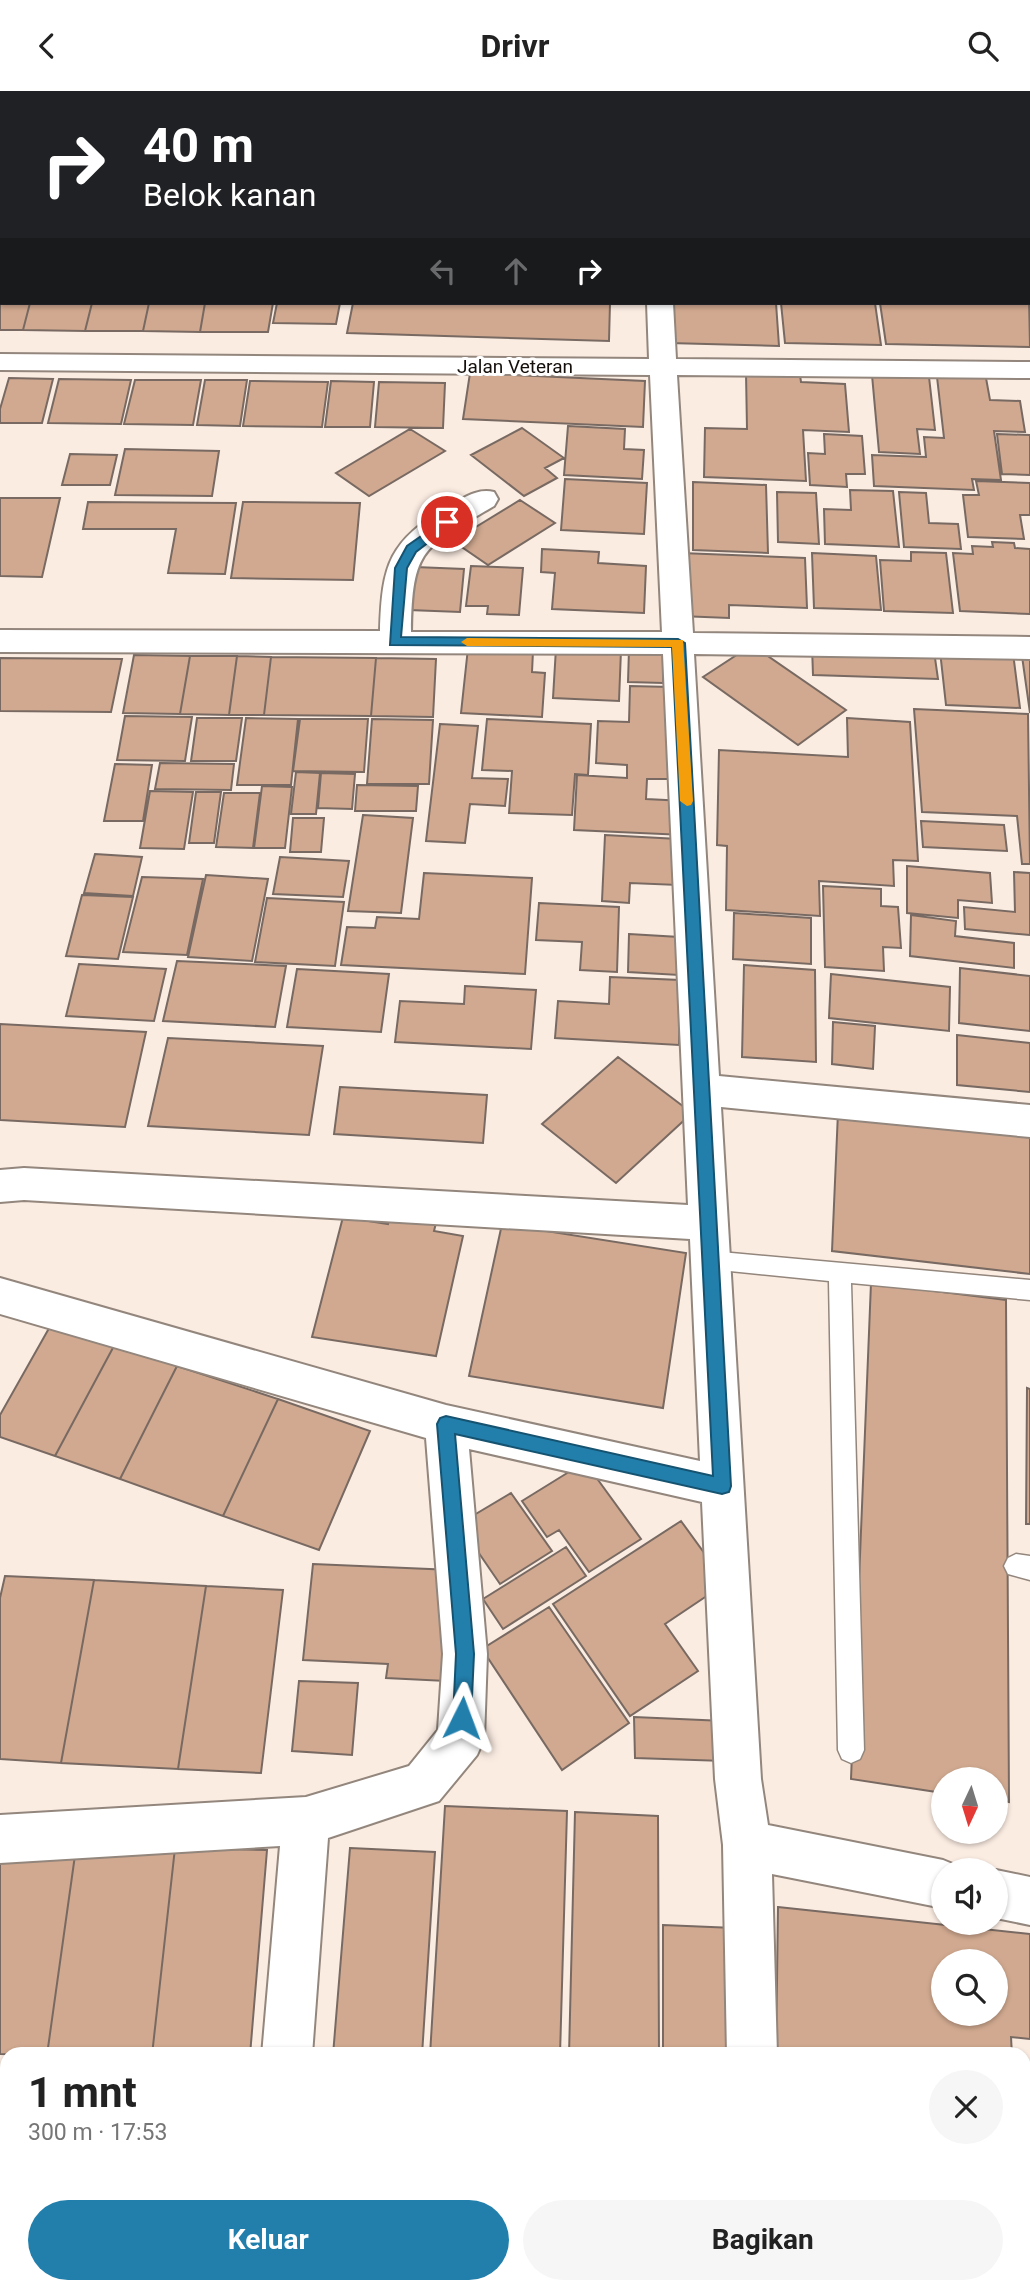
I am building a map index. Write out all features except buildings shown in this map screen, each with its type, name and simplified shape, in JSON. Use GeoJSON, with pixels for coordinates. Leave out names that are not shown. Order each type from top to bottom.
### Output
{"type":"FeatureCollection","features":[{"type":"Feature","properties":{"kind":"street"},"geometry":{"type":"LineString","coordinates":[[660,305],[738,1779],[747,1845],[752,2047]]}},
{"type":"Feature","properties":{"kind":"street","name":"Jalan Veteran"},"geometry":{"type":"LineString","coordinates":[[0,362],[1030,369]]}},
{"type":"Feature","properties":{"kind":"street"},"geometry":{"type":"LineString","coordinates":[[395,642],[401,568],[411,549],[429,534],[484,499]]}},
{"type":"Feature","properties":{"kind":"street"},"geometry":{"type":"LineString","coordinates":[[0,641],[678,643],[1030,648]]}},
{"type":"Feature","properties":{"kind":"street"},"geometry":{"type":"LineString","coordinates":[[702,1090],[1030,1121]]}},
{"type":"Feature","properties":{"kind":"street"},"geometry":{"type":"LineString","coordinates":[[0,1187],[24,1184],[709,1242]]}},
{"type":"Feature","properties":{"kind":"street"},"geometry":{"type":"LineString","coordinates":[[0,1296],[446,1424],[722,1486]]}},
{"type":"Feature","properties":{"kind":"street"},"geometry":{"type":"LineString","coordinates":[[0,1839],[306,1821],[423,1785],[461,1739],[465,1654],[446,1424]]}},
{"type":"Feature","properties":{"kind":"street"},"geometry":{"type":"LineString","coordinates":[[288,2047],[306,1821]]}},
{"type":"Feature","properties":{"kind":"street"},"geometry":{"type":"LineString","coordinates":[[747,1845],[931,1882]]}},
{"type":"Feature","properties":{"kind":"street"},"geometry":{"type":"LineString","coordinates":[[1008,1896],[1030,1901]]}},
{"type":"Feature","properties":{"kind":"lane"},"geometry":{"type":"LineString","coordinates":[[709,1242],[840,1273],[1030,1290]]}},
{"type":"Feature","properties":{"kind":"lane"},"geometry":{"type":"LineString","coordinates":[[840,1273],[851,1750]]}},
{"type":"Feature","properties":{"kind":"slow traffic"},"geometry":{"type":"LineString","coordinates":[[467,642],[678,643],[687,801]]}},
{"type":"Feature","properties":{"kind":"route"},"geometry":{"type":"LineString","coordinates":[[447,522],[411,549],[401,568],[395,642],[678,643],[722,1486],[446,1424],[465,1654],[462,1718]]}}]}
